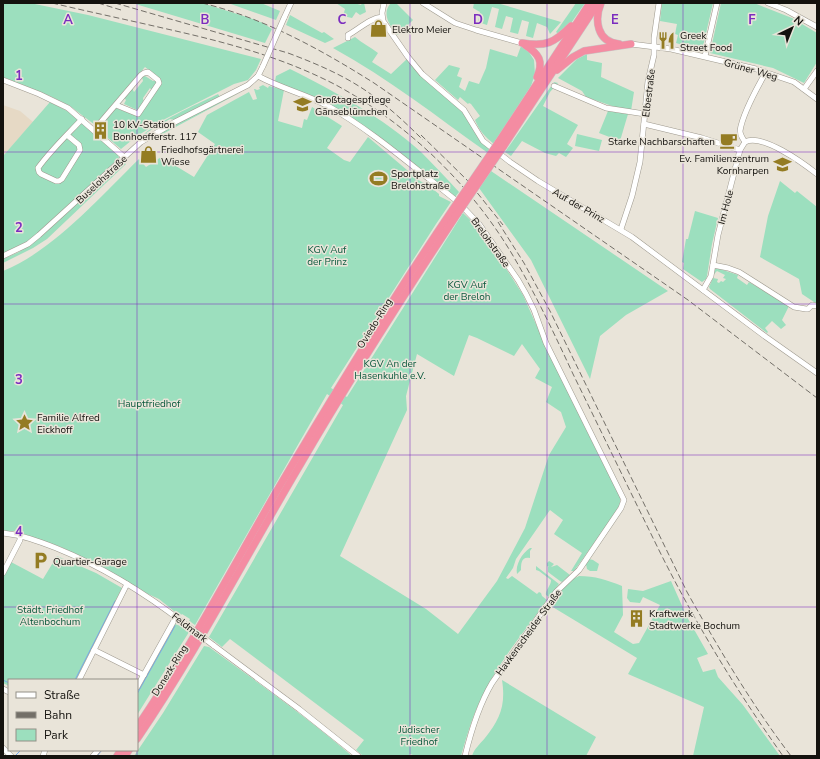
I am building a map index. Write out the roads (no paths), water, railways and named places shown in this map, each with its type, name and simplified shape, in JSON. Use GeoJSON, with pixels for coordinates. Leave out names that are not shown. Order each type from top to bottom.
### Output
{"type":"FeatureCollection","features":[{"type":"Feature","properties":{"kind":"highway"},"geometry":{"type":"LineString","coordinates":[[547,74],[590,3]]}},
{"type":"Feature","properties":{"kind":"highway"},"geometry":{"type":"LineString","coordinates":[[547,74],[598,3]]}},
{"type":"Feature","properties":{"kind":"highway"},"geometry":{"type":"LineString","coordinates":[[601,3],[598,10],[597,21],[602,34],[606,39],[614,43],[631,44]]}},
{"type":"Feature","properties":{"kind":"highway"},"geometry":{"type":"LineString","coordinates":[[522,43],[541,45],[554,41],[562,36],[583,13]]}},
{"type":"Feature","properties":{"kind":"highway"},"geometry":{"type":"LineString","coordinates":[[522,43],[534,50],[540,63],[538,76],[528,98]]}},
{"type":"Feature","properties":{"kind":"highway"},"geometry":{"type":"LineString","coordinates":[[547,74],[584,51],[631,44]]}},
{"type":"Feature","properties":{"kind":"highway","name":"Oviedo-Ring"},"geometry":{"type":"LineString","coordinates":[[500,145],[528,98],[547,74]]}},
{"type":"Feature","properties":{"kind":"highway","name":"Oviedo-Ring"},"geometry":{"type":"LineString","coordinates":[[202,629],[334,407],[403,296],[456,211],[547,74]]}},
{"type":"Feature","properties":{"kind":"highway","name":"Donezk-Ring"},"geometry":{"type":"LineString","coordinates":[[138,725],[202,629]]}},
{"type":"Feature","properties":{"kind":"highway","name":"Donezk-Ring"},"geometry":{"type":"LineString","coordinates":[[138,737],[176,679],[202,629]]}},
{"type":"Feature","properties":{"kind":"street","name":"Buselohstraße"},"geometry":{"type":"LineString","coordinates":[[3,256],[28,244],[39,235],[141,142],[161,130],[248,86],[258,76],[291,3]]}},
{"type":"Feature","properties":{"kind":"street"},"geometry":{"type":"LineString","coordinates":[[348,38],[348,35],[376,18],[382,17],[384,3]]}},
{"type":"Feature","properties":{"kind":"street"},"geometry":{"type":"LineString","coordinates":[[423,3],[455,23],[522,43]]}},
{"type":"Feature","properties":{"kind":"street","name":"Elbestraße"},"geometry":{"type":"LineString","coordinates":[[621,230],[639,169],[648,81],[654,55],[660,3]]}},
{"type":"Feature","properties":{"kind":"street"},"geometry":{"type":"LineString","coordinates":[[705,56],[717,3]]}},
{"type":"Feature","properties":{"kind":"street"},"geometry":{"type":"LineString","coordinates":[[768,3],[786,10],[817,27]]}},
{"type":"Feature","properties":{"kind":"street","name":"Auf der Prinz"},"geometry":{"type":"LineString","coordinates":[[382,17],[386,26],[414,65],[464,110],[483,140],[510,162],[538,181],[621,230],[817,373]]}},
{"type":"Feature","properties":{"kind":"street","name":"Grüner Weg"},"geometry":{"type":"LineString","coordinates":[[631,44],[671,49],[756,69],[794,82],[817,99]]}},
{"type":"Feature","properties":{"kind":"street"},"geometry":{"type":"LineString","coordinates":[[804,89],[817,71]]}},
{"type":"Feature","properties":{"kind":"street"},"geometry":{"type":"LineString","coordinates":[[766,72],[748,109],[740,130],[742,139],[745,142],[752,140],[758,141],[780,150],[817,174]]}},
{"type":"Feature","properties":{"kind":"street"},"geometry":{"type":"LineString","coordinates":[[94,130],[144,73],[150,73],[158,80],[159,83],[138,114],[116,105]]}},
{"type":"Feature","properties":{"kind":"street","name":"Brelohstraße"},"geometry":{"type":"LineString","coordinates":[[258,76],[271,83],[311,98],[348,118],[458,202],[479,224],[526,294],[539,322],[546,343],[624,500]]}},
{"type":"Feature","properties":{"kind":"street"},"geometry":{"type":"LineString","coordinates":[[3,80],[68,108],[124,157]]}},
{"type":"Feature","properties":{"kind":"street"},"geometry":{"type":"LineString","coordinates":[[554,86],[606,108],[645,114]]}},
{"type":"Feature","properties":{"kind":"street"},"geometry":{"type":"LineString","coordinates":[[67,135],[79,145],[80,150],[62,179],[56,181],[41,174],[38,168],[67,135],[82,119]]}},
{"type":"Feature","properties":{"kind":"street"},"geometry":{"type":"LineString","coordinates":[[644,124],[702,138],[740,150]]}},
{"type":"Feature","properties":{"kind":"street","name":"Im Hole"},"geometry":{"type":"LineString","coordinates":[[703,290],[709,280],[718,235],[740,150],[745,142]]}},
{"type":"Feature","properties":{"kind":"street"},"geometry":{"type":"LineString","coordinates":[[713,264],[739,272],[794,307],[808,309],[812,305],[817,306]]}},
{"type":"Feature","properties":{"kind":"street","name":"Havkenscheider Straße"},"geometry":{"type":"LineString","coordinates":[[465,756],[469,737],[486,694],[492,683],[556,592],[579,570],[622,508],[624,500]]}},
{"type":"Feature","properties":{"kind":"street","name":"Feldmark"},"geometry":{"type":"LineString","coordinates":[[3,533],[20,536],[66,552],[107,572],[127,584],[176,617],[358,756]]}},
{"type":"Feature","properties":{"kind":"street"},"geometry":{"type":"LineString","coordinates":[[3,573],[20,540],[20,536]]}},
{"type":"Feature","properties":{"kind":"street"},"geometry":{"type":"LineString","coordinates":[[80,679],[127,584]]}},
{"type":"Feature","properties":{"kind":"street"},"geometry":{"type":"LineString","coordinates":[[138,685],[176,617]]}},
{"type":"Feature","properties":{"kind":"street"},"geometry":{"type":"LineString","coordinates":[[94,650],[144,675]]}},
{"type":"Feature","properties":{"kind":"street"},"geometry":{"type":"LineString","coordinates":[[3,748],[11,756]]}},
{"type":"Feature","properties":{"kind":"waterway"},"geometry":{"type":"LineString","coordinates":[[76,679],[115,601]]}},
{"type":"Feature","properties":{"kind":"waterway"},"geometry":{"type":"LineString","coordinates":[[138,692],[175,626]]}},
{"type":"Feature","properties":{"kind":"waterway"},"geometry":{"type":"LineString","coordinates":[[3,680],[8,682]]}},
{"type":"Feature","properties":{"kind":"waterway"},"geometry":{"type":"LineString","coordinates":[[15,756],[20,751]]}},
{"type":"Feature","properties":{"kind":"waterway"},"geometry":{"type":"LineString","coordinates":[[97,756],[101,751]]}},
{"type":"Feature","properties":{"kind":"railway"},"geometry":{"type":"LineString","coordinates":[[52,3],[232,45],[274,58],[316,75],[363,101],[388,118],[412,137],[457,180],[495,228],[512,254],[544,313],[654,540],[698,624],[747,704],[783,756]]}},
{"type":"Feature","properties":{"kind":"railway"},"geometry":{"type":"LineString","coordinates":[[98,3],[121,10]]}},
{"type":"Feature","properties":{"kind":"railway"},"geometry":{"type":"LineString","coordinates":[[115,3],[288,53],[323,67],[356,84],[376,98],[423,140]]}},
{"type":"Feature","properties":{"kind":"railway"},"geometry":{"type":"LineString","coordinates":[[202,3],[247,17],[291,36],[333,58],[374,83],[688,300],[817,398]]}},
{"type":"Feature","properties":{"kind":"railway"},"geometry":{"type":"LineString","coordinates":[[421,135],[467,180],[503,225]]}},
{"type":"Feature","properties":{"kind":"railway"},"geometry":{"type":"LineString","coordinates":[[498,222],[524,263],[550,311],[687,592],[736,676],[791,756]]}},
{"type":"Feature","properties":{"kind":"place","name":"Elektro Meier"},"geometry":{"type":"Point","coordinates":[379,29]}},
{"type":"Feature","properties":{"kind":"place","name":"Greek Street Food"},"geometry":{"type":"Point","coordinates":[667,41]}},
{"type":"Feature","properties":{"kind":"place","name":"Großtagespflege Gänseblümchen"},"geometry":{"type":"Point","coordinates":[302,105]}},
{"type":"Feature","properties":{"kind":"place","name":"10 kV-Station Bonhoefferstr. 117"},"geometry":{"type":"Point","coordinates":[100,130]}},
{"type":"Feature","properties":{"kind":"place","name":"Starke Nachbarschaften"},"geometry":{"type":"Point","coordinates":[728,141]}},
{"type":"Feature","properties":{"kind":"place","name":"Friedhofsgärtnerei Wiese"},"geometry":{"type":"Point","coordinates":[148,155]}},
{"type":"Feature","properties":{"kind":"place","name":"Ev. Familienzentrum Kornharpen"},"geometry":{"type":"Point","coordinates":[782,164]}},
{"type":"Feature","properties":{"kind":"place","name":"Sportplatz Brelohstraße"},"geometry":{"type":"Point","coordinates":[378,179]}},
{"type":"Feature","properties":{"kind":"place","name":"Familie Alfred Eickhoff"},"geometry":{"type":"Point","coordinates":[24,423]}},
{"type":"Feature","properties":{"kind":"place","name":"Quartier-Garage"},"geometry":{"type":"Point","coordinates":[40,561]}},
{"type":"Feature","properties":{"kind":"place","name":"Kraftwerk Stadtwerke Bochum"},"geometry":{"type":"Point","coordinates":[636,619]}},
{"type":"Feature","properties":{"kind":"park label","name":"KGV Auf der Prinz"},"geometry":{"type":"Point","coordinates":[327,254]}},
{"type":"Feature","properties":{"kind":"park label","name":"KGV Auf der Breloh"},"geometry":{"type":"Point","coordinates":[467,290]}},
{"type":"Feature","properties":{"kind":"park label","name":"KGV An der Hasenkuhle e.V."},"geometry":{"type":"Point","coordinates":[390,368]}},
{"type":"Feature","properties":{"kind":"park label","name":"Hauptfriedhof"},"geometry":{"type":"Point","coordinates":[149,403]}},
{"type":"Feature","properties":{"kind":"park label","name":"Städt. Friedhof Altenbochum"},"geometry":{"type":"Point","coordinates":[50,614]}},
{"type":"Feature","properties":{"kind":"park label","name":"Jüdischer Friedhof"},"geometry":{"type":"Point","coordinates":[419,734]}}]}
